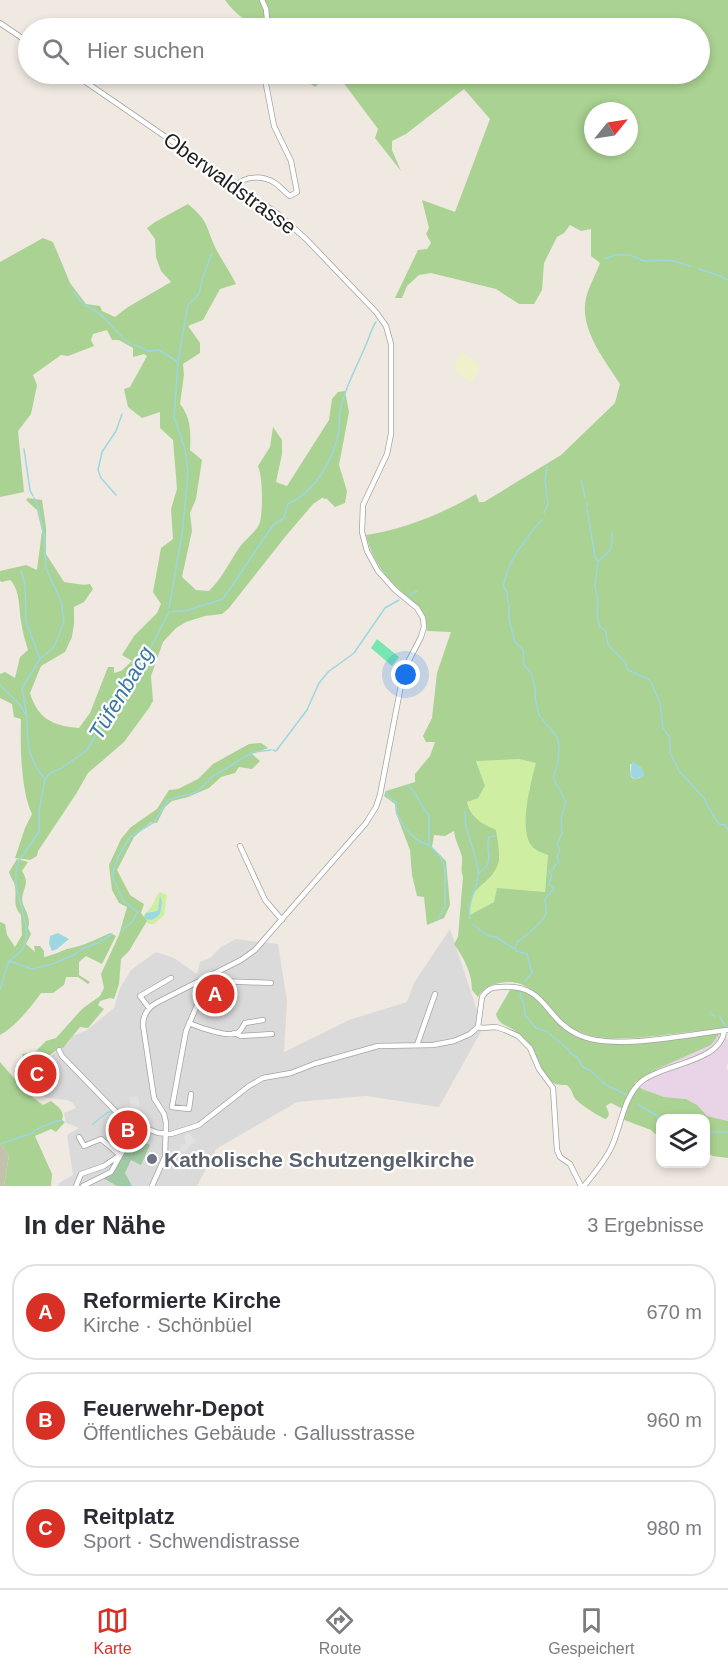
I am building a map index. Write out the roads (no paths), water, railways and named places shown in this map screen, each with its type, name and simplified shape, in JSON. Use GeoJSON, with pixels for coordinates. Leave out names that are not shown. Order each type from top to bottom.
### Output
{"type":"FeatureCollection","features":[{"type":"Feature","properties":{"kind":"street"},"geometry":{"type":"LineString","coordinates":[[262,0],[267,18]]}},
{"type":"Feature","properties":{"kind":"street"},"geometry":{"type":"LineString","coordinates":[[0,23],[18,35]]}},
{"type":"Feature","properties":{"kind":"street","name":"Oberwaldstrasse"},"geometry":{"type":"LineString","coordinates":[[89,84],[276,213],[306,239],[376,312],[386,327],[391,344],[392,434],[387,454],[363,505],[362,532],[367,551],[378,571],[395,590],[417,608],[424,623],[422,637],[405,668],[380,795],[373,813],[261,945],[241,960],[149,1008]]}},
{"type":"Feature","properties":{"kind":"street"},"geometry":{"type":"LineString","coordinates":[[237,185],[243,180],[258,178],[274,182],[290,196],[297,192],[291,160],[274,126],[266,84]]}},
{"type":"Feature","properties":{"kind":"street"},"geometry":{"type":"LineString","coordinates":[[240,846],[265,900],[282,920]]}},
{"type":"Feature","properties":{"kind":"street"},"geometry":{"type":"LineString","coordinates":[[152,1186],[164,1161],[166,1119],[154,1095],[143,1019],[149,1008],[141,999],[141,994],[171,978]]}},
{"type":"Feature","properties":{"kind":"street"},"geometry":{"type":"LineString","coordinates":[[201,988],[218,981],[271,983]]}},
{"type":"Feature","properties":{"kind":"street"},"geometry":{"type":"LineString","coordinates":[[191,1094],[189,1109],[172,1107],[183,1045],[189,1023],[201,996],[198,982]]}},
{"type":"Feature","properties":{"kind":"street"},"geometry":{"type":"LineString","coordinates":[[59,1050],[115,1112],[136,1126],[166,1134],[196,1127],[249,1086],[263,1078],[291,1073],[363,1049],[454,1041],[470,1034],[478,1027],[484,993],[493,987],[527,988],[569,1030],[593,1040],[626,1041],[726,1030],[721,1042],[713,1051],[652,1076],[637,1086],[628,1102],[611,1147],[583,1186],[570,1164],[560,1157],[557,1150],[553,1088],[539,1069],[530,1048],[518,1036],[501,1028],[478,1027]]}},
{"type":"Feature","properties":{"kind":"street"},"geometry":{"type":"LineString","coordinates":[[417,1045],[435,994]]}},
{"type":"Feature","properties":{"kind":"street"},"geometry":{"type":"LineString","coordinates":[[234,1033],[239,1032],[245,1023],[263,1020]]}},
{"type":"Feature","properties":{"kind":"street"},"geometry":{"type":"LineString","coordinates":[[189,1023],[209,1030],[241,1036],[272,1034]]}},
{"type":"Feature","properties":{"kind":"street"},"geometry":{"type":"LineString","coordinates":[[83,1186],[109,1174],[136,1126]]}},
{"type":"Feature","properties":{"kind":"street"},"geometry":{"type":"LineString","coordinates":[[96,1133],[120,1155]]}},
{"type":"Feature","properties":{"kind":"street"},"geometry":{"type":"LineString","coordinates":[[79,1137],[84,1146],[101,1139]]}},
{"type":"Feature","properties":{"kind":"street"},"geometry":{"type":"LineString","coordinates":[[76,1186],[81,1174],[104,1166],[120,1155]]}},
{"type":"Feature","properties":{"kind":"water"},"geometry":{"type":"Polygon","coordinates":[[[632,761],[641,767],[645,776],[634,779],[630,775],[632,761]]]}},
{"type":"Feature","properties":{"kind":"water"},"geometry":{"type":"Polygon","coordinates":[[[160,896],[162,902],[160,914],[148,920],[144,918],[146,913],[158,911],[160,896]]]}},
{"type":"Feature","properties":{"kind":"water"},"geometry":{"type":"Polygon","coordinates":[[[58,933],[69,939],[52,951],[49,944],[50,936],[58,933]]]}},
{"type":"Feature","properties":{"kind":"waterway"},"geometry":{"type":"LineString","coordinates":[[178,361],[188,305],[199,294],[212,253]]}},
{"type":"Feature","properties":{"kind":"waterway"},"geometry":{"type":"LineString","coordinates":[[605,258],[614,255],[630,255],[644,261],[670,260],[690,266]]}},
{"type":"Feature","properties":{"kind":"waterway"},"geometry":{"type":"LineString","coordinates":[[698,269],[728,280]]}},
{"type":"Feature","properties":{"kind":"waterway"},"geometry":{"type":"LineString","coordinates":[[73,291],[81,302]]}},
{"type":"Feature","properties":{"kind":"waterway"},"geometry":{"type":"LineString","coordinates":[[84,305],[99,314],[131,344]]}},
{"type":"Feature","properties":{"kind":"waterway"},"geometry":{"type":"LineString","coordinates":[[185,611],[223,599],[273,525],[284,518],[288,504],[298,499],[322,474],[333,453],[344,396],[376,322]]}},
{"type":"Feature","properties":{"kind":"waterway"},"geometry":{"type":"LineString","coordinates":[[134,345],[149,351],[159,350],[178,362],[174,417],[185,449],[188,473],[182,534],[169,608]]}},
{"type":"Feature","properties":{"kind":"waterway"},"geometry":{"type":"LineString","coordinates":[[116,495],[101,478],[98,470],[102,452],[116,431],[122,414]]}},
{"type":"Feature","properties":{"kind":"waterway"},"geometry":{"type":"LineString","coordinates":[[24,449],[30,490],[33,496]]}},
{"type":"Feature","properties":{"kind":"waterway"},"geometry":{"type":"LineString","coordinates":[[544,513],[548,504],[545,481],[547,466]]}},
{"type":"Feature","properties":{"kind":"waterway"},"geometry":{"type":"LineString","coordinates":[[581,480],[585,497]]}},
{"type":"Feature","properties":{"kind":"waterway"},"geometry":{"type":"LineString","coordinates":[[27,717],[22,688],[40,659],[54,647],[64,622],[61,601],[46,568],[44,536],[38,506],[34,498]]}},
{"type":"Feature","properties":{"kind":"waterway"},"geometry":{"type":"LineString","coordinates":[[587,509],[595,557],[598,562],[595,586],[600,627],[606,631],[608,645],[625,662],[628,670],[650,680],[660,703],[663,728],[670,738],[670,752],[679,771],[704,798],[719,824],[725,825],[728,830]]}},
{"type":"Feature","properties":{"kind":"waterway"},"geometry":{"type":"LineString","coordinates":[[508,602],[507,592],[503,586],[508,569],[542,520]]}},
{"type":"Feature","properties":{"kind":"waterway"},"geometry":{"type":"LineString","coordinates":[[598,561],[610,549],[612,532]]}},
{"type":"Feature","properties":{"kind":"waterway"},"geometry":{"type":"LineString","coordinates":[[21,570],[25,585],[26,622],[40,659]]}},
{"type":"Feature","properties":{"kind":"waterway"},"geometry":{"type":"LineString","coordinates":[[410,595],[417,591]]}},
{"type":"Feature","properties":{"kind":"waterway"},"geometry":{"type":"LineString","coordinates":[[273,750],[276,751],[307,710],[319,683],[328,672],[354,653],[385,608],[399,600]]}},
{"type":"Feature","properties":{"kind":"waterway"},"geometry":{"type":"LineString","coordinates":[[509,605],[509,620],[515,642],[523,650],[524,665],[532,674],[539,715],[557,737],[558,762],[553,778],[566,802],[561,818],[562,833],[557,844],[560,850],[557,857],[559,862],[553,870],[549,871],[552,875],[549,884],[554,889],[545,899],[545,916],[518,941],[515,947],[516,951],[527,954],[532,973],[525,981]]}},
{"type":"Feature","properties":{"kind":"waterway"},"geometry":{"type":"LineString","coordinates":[[171,612],[176,611]]}},
{"type":"Feature","properties":{"kind":"waterway"},"geometry":{"type":"LineString","coordinates":[[177,611],[183,611]]}},
{"type":"Feature","properties":{"kind":"waterway","name":"Tüfenbacg"},"geometry":{"type":"LineString","coordinates":[[21,858],[39,832],[39,812],[45,779],[50,773],[60,769],[86,751],[145,658],[169,612]]}},
{"type":"Feature","properties":{"kind":"waterway"},"geometry":{"type":"LineString","coordinates":[[0,685],[21,706],[25,714]]}},
{"type":"Feature","properties":{"kind":"waterway"},"geometry":{"type":"LineString","coordinates":[[27,718],[30,750],[44,778]]}},
{"type":"Feature","properties":{"kind":"waterway"},"geometry":{"type":"LineString","coordinates":[[122,930],[133,921],[137,912],[123,900],[113,878],[113,872],[118,857],[130,837],[154,822],[168,800],[197,792],[212,777],[253,752],[271,750]]}},
{"type":"Feature","properties":{"kind":"waterway"},"geometry":{"type":"LineString","coordinates":[[408,785],[429,815],[429,845],[440,856],[445,868],[445,905],[439,918]]}},
{"type":"Feature","properties":{"kind":"waterway"},"geometry":{"type":"LineString","coordinates":[[386,792],[389,798],[396,802],[397,814],[407,830],[419,841],[429,845]]}},
{"type":"Feature","properties":{"kind":"waterway"},"geometry":{"type":"LineString","coordinates":[[465,812],[466,829],[478,872],[470,905],[470,919]]}},
{"type":"Feature","properties":{"kind":"waterway"},"geometry":{"type":"LineString","coordinates":[[479,873],[489,860],[489,837],[495,836]]}},
{"type":"Feature","properties":{"kind":"waterway"},"geometry":{"type":"LineString","coordinates":[[9,961],[22,950],[26,938],[26,927],[16,881],[16,870],[20,859]]}},
{"type":"Feature","properties":{"kind":"waterway"},"geometry":{"type":"LineString","coordinates":[[472,924],[488,936],[496,937],[513,948]]}},
{"type":"Feature","properties":{"kind":"waterway"},"geometry":{"type":"LineString","coordinates":[[0,989],[9,961],[32,969],[52,964],[112,934]]}},
{"type":"Feature","properties":{"kind":"waterway"},"geometry":{"type":"LineString","coordinates":[[521,993],[525,1015],[536,1028],[546,1031],[577,1057],[583,1067],[606,1085],[627,1095]]}},
{"type":"Feature","properties":{"kind":"waterway"},"geometry":{"type":"LineString","coordinates":[[710,1013],[715,1016]]}},
{"type":"Feature","properties":{"kind":"waterway"},"geometry":{"type":"LineString","coordinates":[[720,1017],[726,1027]]}},
{"type":"Feature","properties":{"kind":"waterway"},"geometry":{"type":"LineString","coordinates":[[639,1105],[656,1115]]}},
{"type":"Feature","properties":{"kind":"waterway"},"geometry":{"type":"LineString","coordinates":[[93,1124],[108,1112],[113,1112]]}},
{"type":"Feature","properties":{"kind":"waterway"},"geometry":{"type":"LineString","coordinates":[[37,1129],[61,1121]]}},
{"type":"Feature","properties":{"kind":"waterway"},"geometry":{"type":"LineString","coordinates":[[0,1144],[35,1130]]}},
{"type":"Feature","properties":{"kind":"waterway"},"geometry":{"type":"LineString","coordinates":[[710,1132],[728,1132]]}},
{"type":"Feature","properties":{"kind":"place","name":"Reformierte Kirche"},"geometry":{"type":"Point","coordinates":[215,994]}},
{"type":"Feature","properties":{"kind":"place","name":"Reitplatz"},"geometry":{"type":"Point","coordinates":[37,1074]}},
{"type":"Feature","properties":{"kind":"place","name":"Feuerwehr-Depot"},"geometry":{"type":"Point","coordinates":[128,1130]}},
{"type":"Feature","properties":{"kind":"place","name":"Katholische Schutzengelkirche"},"geometry":{"type":"Point","coordinates":[152,1159]}}]}
